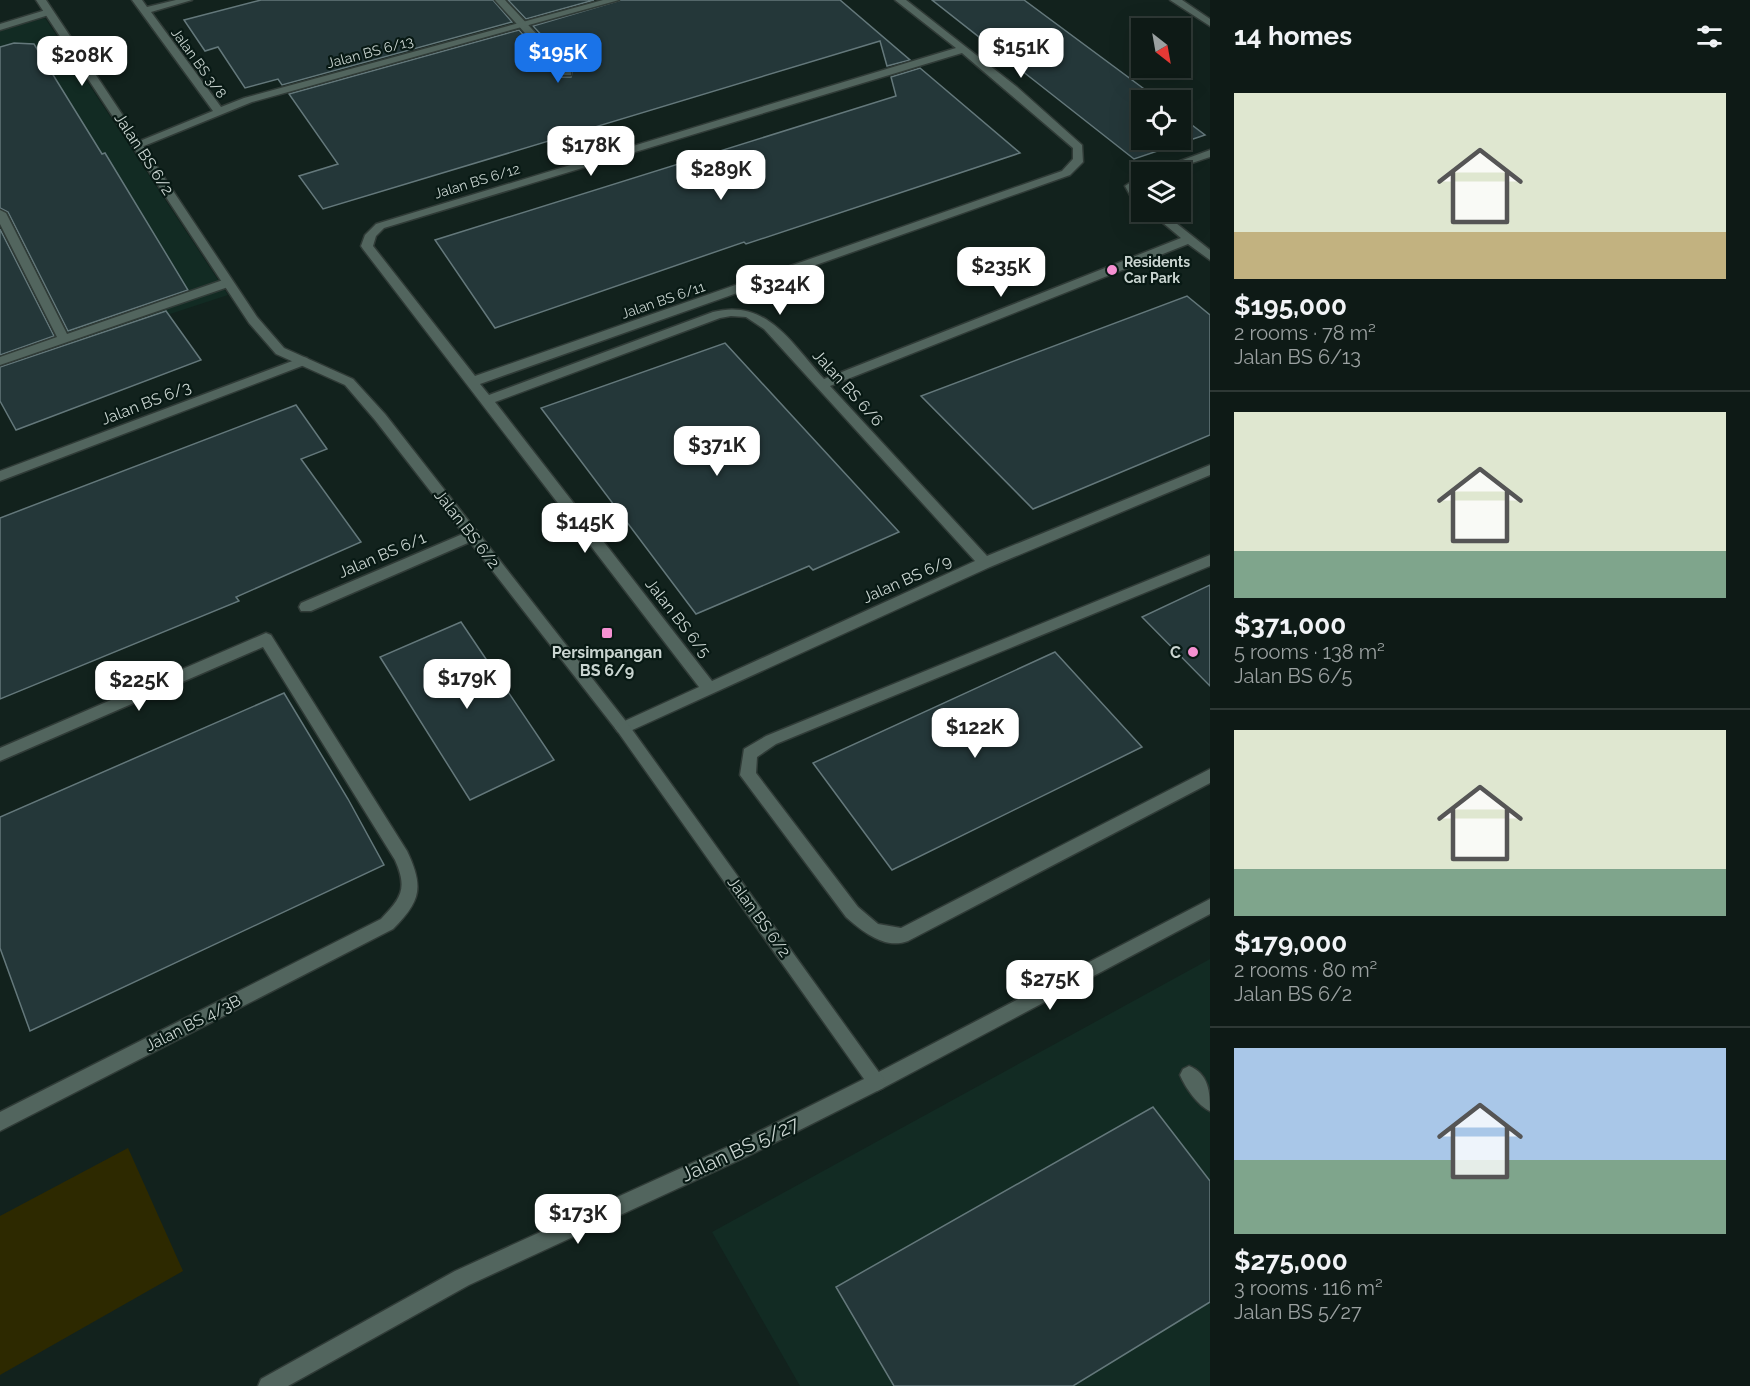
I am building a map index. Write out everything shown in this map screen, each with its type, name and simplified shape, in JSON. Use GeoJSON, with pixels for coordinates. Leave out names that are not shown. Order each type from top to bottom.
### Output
{"type":"FeatureCollection","features":[{"type":"Feature","properties":{"kind":"street","name":"Jalan BS 6/2"},"geometry":{"type":"LineString","coordinates":[[41,0],[253,320],[280,351],[349,382],[380,417],[623,728],[877,1082]]}},
{"type":"Feature","properties":{"kind":"street","name":"Jalan BS 3/8"},"geometry":{"type":"LineString","coordinates":[[137,0],[219,112]]}},
{"type":"Feature","properties":{"kind":"street"},"geometry":{"type":"LineString","coordinates":[[145,11],[187,0]]}},
{"type":"Feature","properties":{"kind":"street"},"geometry":{"type":"LineString","coordinates":[[500,0],[567,73]]}},
{"type":"Feature","properties":{"kind":"street","name":"Jalan BS 6/13"},"geometry":{"type":"LineString","coordinates":[[139,145],[248,100],[614,0]]}},
{"type":"Feature","properties":{"kind":"street"},"geometry":{"type":"LineString","coordinates":[[900,0],[964,49]]}},
{"type":"Feature","properties":{"kind":"street"},"geometry":{"type":"LineString","coordinates":[[1175,0],[1210,23]]}},
{"type":"Feature","properties":{"kind":"street"},"geometry":{"type":"LineString","coordinates":[[0,27],[49,12]]}},
{"type":"Feature","properties":{"kind":"street","name":"Jalan BS 6/11"},"geometry":{"type":"LineString","coordinates":[[472,382],[1066,173],[1079,160],[1078,147],[964,49]]}},
{"type":"Feature","properties":{"kind":"street","name":"Jalan BS 6/12"},"geometry":{"type":"LineString","coordinates":[[486,400],[368,246],[371,234],[380,226],[964,49]]}},
{"type":"Feature","properties":{"kind":"street"},"geometry":{"type":"LineString","coordinates":[[1184,162],[1210,153]]}},
{"type":"Feature","properties":{"kind":"street"},"geometry":{"type":"LineString","coordinates":[[0,213],[64,339]]}},
{"type":"Feature","properties":{"kind":"street"},"geometry":{"type":"LineString","coordinates":[[1168,222],[1210,256]]}},
{"type":"Feature","properties":{"kind":"street"},"geometry":{"type":"LineString","coordinates":[[823,384],[1190,240]]}},
{"type":"Feature","properties":{"kind":"street"},"geometry":{"type":"LineString","coordinates":[[0,361],[227,283]]}},
{"type":"Feature","properties":{"kind":"street","name":"Jalan BS 6/6"},"geometry":{"type":"LineString","coordinates":[[486,400],[717,315],[733,311],[748,312],[759,318],[823,384],[985,563]]}},
{"type":"Feature","properties":{"kind":"street","name":"Jalan BS 6/3"},"geometry":{"type":"LineString","coordinates":[[0,476],[303,361]]}},
{"type":"Feature","properties":{"kind":"street","name":"Jalan BS 6/5"},"geometry":{"type":"LineString","coordinates":[[486,400],[709,688]]}},
{"type":"Feature","properties":{"kind":"street","name":"Jalan BS 6/9"},"geometry":{"type":"LineString","coordinates":[[623,728],[985,563],[1210,470]]}},
{"type":"Feature","properties":{"kind":"street","name":"Jalan BS 6/1"},"geometry":{"type":"LineString","coordinates":[[306,607],[472,535]]}},
{"type":"Feature","properties":{"kind":"street"},"geometry":{"type":"LineString","coordinates":[[1210,560],[771,740],[749,754],[748,775],[852,912],[874,931],[902,936],[1210,776]]}},
{"type":"Feature","properties":{"kind":"street","name":"Jalan BS 4/3B"},"geometry":{"type":"LineString","coordinates":[[0,755],[266,639],[408,870],[412,887],[405,906],[387,924],[0,1122]]}},
{"type":"Feature","properties":{"kind":"street","name":"Jalan BS 5/27"},"geometry":{"type":"LineString","coordinates":[[268,1386],[462,1278],[741,1150],[877,1082],[1209,909]]}},
{"type":"Feature","properties":{"kind":"street"},"geometry":{"type":"LineString","coordinates":[[1189,1075],[1210,1102]]}},
{"type":"Feature","properties":{"kind":"shaded area"},"geometry":{"type":"Polygon","coordinates":[[[45,18],[228,295],[69,347],[0,220],[0,30],[45,18]]]}},
{"type":"Feature","properties":{"kind":"shaded area"},"geometry":{"type":"Polygon","coordinates":[[[1210,959],[1210,1386],[800,1386],[712,1232],[1210,959]]]}},
{"type":"Feature","properties":{"kind":"shaded area"},"geometry":{"type":"Polygon","coordinates":[[[128,1148],[183,1271],[0,1375],[0,1216],[128,1148]]]}},
{"type":"Feature","properties":{"kind":"building"},"geometry":{"type":"Polygon","coordinates":[[[261,0],[493,0],[512,22],[282,85],[278,79],[245,88],[218,47],[205,51],[184,20],[261,0]]]}},
{"type":"Feature","properties":{"kind":"building"},"geometry":{"type":"Polygon","coordinates":[[[508,0],[594,0],[526,19],[508,0]]]}},
{"type":"Feature","properties":{"kind":"building"},"geometry":{"type":"Polygon","coordinates":[[[621,0],[840,0],[910,60],[887,66],[880,41],[323,209],[299,176],[338,164],[289,94],[519,30],[561,77],[571,77],[573,69],[533,26],[621,0]]]}},
{"type":"Feature","properties":{"kind":"building"},"geometry":{"type":"Polygon","coordinates":[[[932,0],[1024,0],[1146,90],[1131,90],[1131,150],[1161,150],[1134,159],[932,0]]]}},
{"type":"Feature","properties":{"kind":"building"},"geometry":{"type":"Polygon","coordinates":[[[14,43],[34,44],[102,154],[105,153],[188,290],[68,331],[8,212],[0,208],[0,47],[14,43]]]}},
{"type":"Feature","properties":{"kind":"building"},"geometry":{"type":"Polygon","coordinates":[[[920,68],[1020,153],[746,244],[744,242],[495,328],[435,240],[896,96],[891,77],[920,68]]]}},
{"type":"Feature","properties":{"kind":"building"},"geometry":{"type":"Polygon","coordinates":[[[1191,124],[1205,135],[1191,140],[1191,124]]]}},
{"type":"Feature","properties":{"kind":"building"},"geometry":{"type":"Polygon","coordinates":[[[0,229],[54,336],[0,355],[0,229]]]}},
{"type":"Feature","properties":{"kind":"building"},"geometry":{"type":"Polygon","coordinates":[[[1187,296],[1210,315],[1210,435],[1033,509],[921,396],[1187,296]]]}},
{"type":"Feature","properties":{"kind":"building"},"geometry":{"type":"Polygon","coordinates":[[[166,311],[201,360],[16,430],[0,401],[0,367],[166,311]]]}},
{"type":"Feature","properties":{"kind":"building"},"geometry":{"type":"Polygon","coordinates":[[[725,343],[899,532],[813,570],[809,566],[696,614],[541,408],[725,343]]]}},
{"type":"Feature","properties":{"kind":"building"},"geometry":{"type":"Polygon","coordinates":[[[296,405],[327,449],[301,459],[361,542],[236,597],[239,601],[0,699],[0,518],[296,405]]]}},
{"type":"Feature","properties":{"kind":"building","name":"C"},"geometry":{"type":"Polygon","coordinates":[[[1210,585],[1210,686],[1142,617],[1210,585]]]}},
{"type":"Feature","properties":{"kind":"building"},"geometry":{"type":"Polygon","coordinates":[[[461,622],[554,760],[470,800],[380,657],[461,622]]]}},
{"type":"Feature","properties":{"kind":"building"},"geometry":{"type":"Polygon","coordinates":[[[1055,652],[1142,747],[892,870],[813,763],[1055,652]]]}},
{"type":"Feature","properties":{"kind":"building"},"geometry":{"type":"Polygon","coordinates":[[[284,693],[348,799],[384,865],[30,1031],[0,948],[0,817],[284,693]]]}},
{"type":"Feature","properties":{"kind":"building"},"geometry":{"type":"Polygon","coordinates":[[[1153,1107],[1210,1181],[1210,1302],[1073,1386],[894,1386],[836,1287],[1153,1107]]]}},
{"type":"Feature","properties":{"kind":"place","name":"Residents Car Park"},"geometry":{"type":"Point","coordinates":[1112,270]}},
{"type":"Feature","properties":{"kind":"place","name":"Persimpangan BS 6/9"},"geometry":{"type":"Point","coordinates":[607,633]}},
{"type":"Feature","properties":{"kind":"place","name":"C"},"geometry":{"type":"Point","coordinates":[1193,652]}}]}
